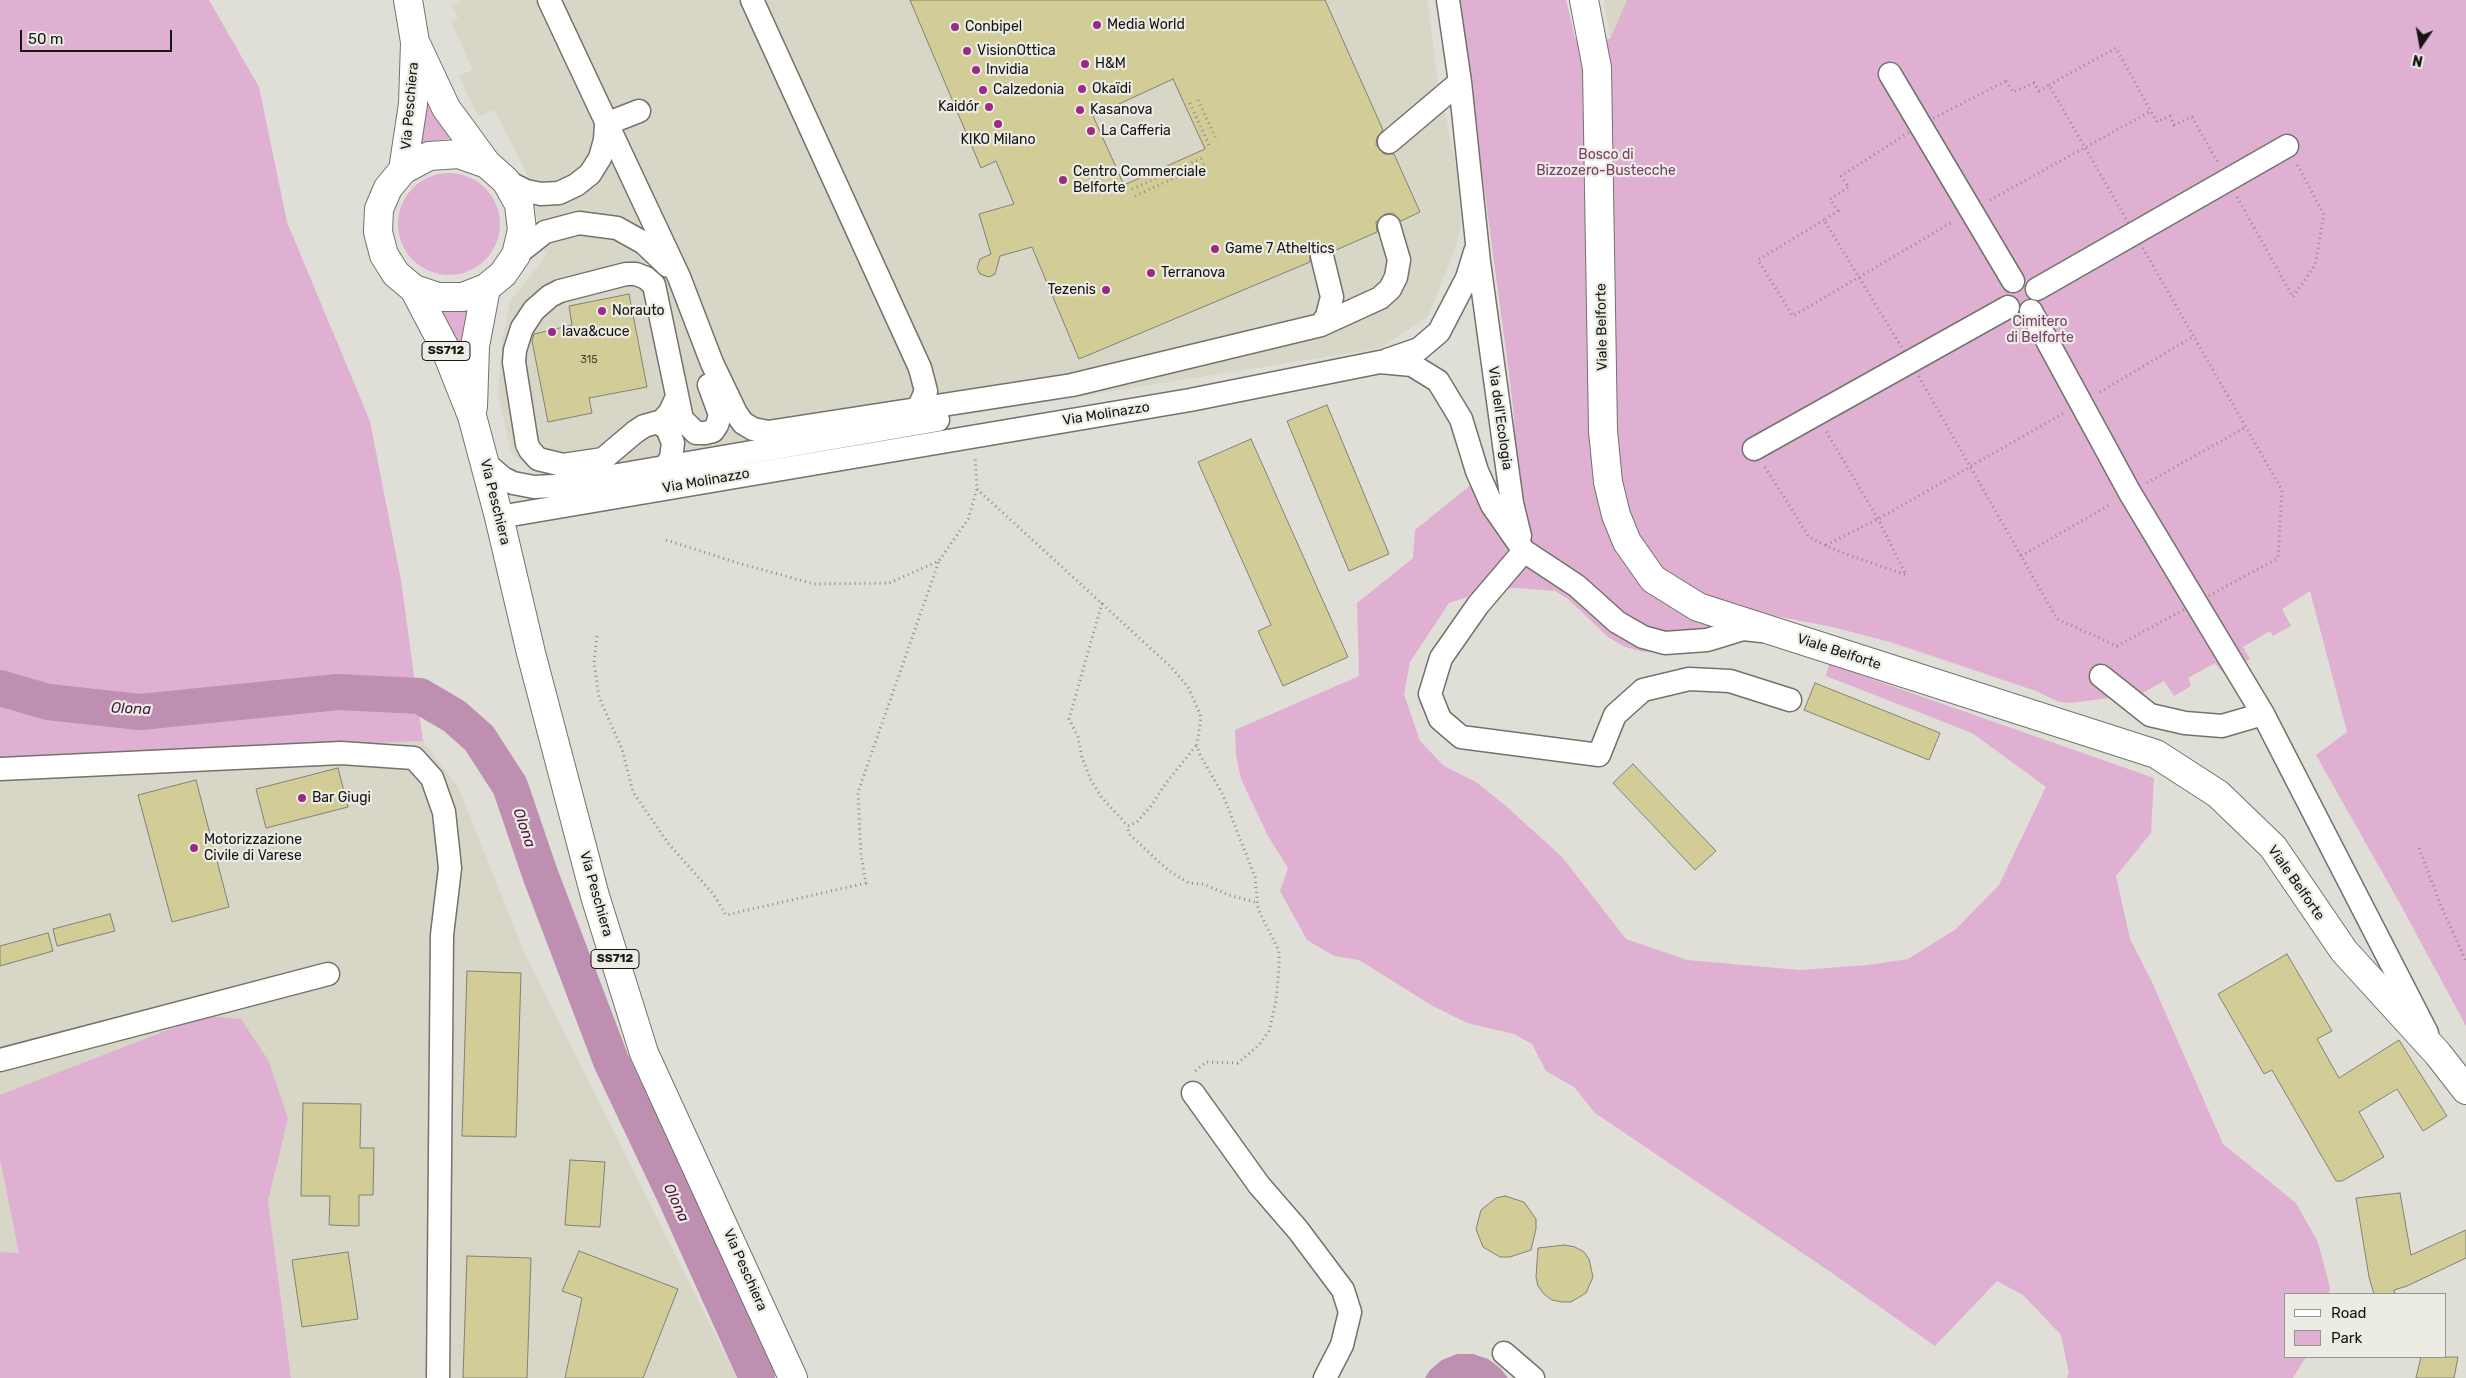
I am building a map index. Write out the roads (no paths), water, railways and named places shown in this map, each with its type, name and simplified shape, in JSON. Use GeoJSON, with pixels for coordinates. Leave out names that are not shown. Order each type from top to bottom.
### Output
{"type":"FeatureCollection","features":[{"type":"Feature","properties":{"kind":"main road","name":"Via Peschiera"},"geometry":{"type":"LineString","coordinates":[[403,170],[413,104],[415,42],[408,0]]}},
{"type":"Feature","properties":{"kind":"main road","name":"Viale Belforte"},"geometry":{"type":"LineString","coordinates":[[1584,0],[1597,68],[1603,431],[1608,482],[1616,515],[1627,542],[1653,580],[1698,607],[2156,754],[2218,794],[2273,847],[2344,951],[2438,1054],[2466,1090]]}},
{"type":"Feature","properties":{"kind":"main road","name":"Via Peschiera"},"geometry":{"type":"LineString","coordinates":[[415,42],[446,108],[497,172],[519,204],[522,230],[516,255],[503,274],[486,288],[462,297],[438,297],[414,288],[396,274],[384,255],[378,232],[379,209],[388,188],[403,170],[429,156],[459,154],[497,172]]}},
{"type":"Feature","properties":{"kind":"main road","name":"Via Peschiera"},"geometry":{"type":"LineString","coordinates":[[414,288],[445,348],[493,470],[499,518],[531,653],[595,896],[644,1053],[793,1378]]}},
{"type":"Feature","properties":{"kind":"main road","name":"Via Peschiera"},"geometry":{"type":"LineString","coordinates":[[472,416],[475,346],[486,288]]}},
{"type":"Feature","properties":{"kind":"street"},"geometry":{"type":"LineString","coordinates":[[550,0],[606,124],[679,277],[712,363],[736,413],[744,423],[753,429],[768,432],[1110,377],[1322,325],[1380,298],[1390,289],[1396,277],[1399,260],[1389,226]]}},
{"type":"Feature","properties":{"kind":"street"},"geometry":{"type":"LineString","coordinates":[[752,0],[920,368],[925,385],[925,397],[918,409]]}},
{"type":"Feature","properties":{"kind":"street","name":"Via dell'Ecologia"},"geometry":{"type":"LineString","coordinates":[[1448,0],[1460,82],[1477,246],[1512,503],[1524,552]]}},
{"type":"Feature","properties":{"kind":"street"},"geometry":{"type":"LineString","coordinates":[[1890,74],[2013,282]]}},
{"type":"Feature","properties":{"kind":"street"},"geometry":{"type":"LineString","coordinates":[[1389,142],[1460,82]]}},
{"type":"Feature","properties":{"kind":"street"},"geometry":{"type":"LineString","coordinates":[[606,124],[640,111]]}},
{"type":"Feature","properties":{"kind":"street"},"geometry":{"type":"LineString","coordinates":[[497,172],[526,191],[541,194],[559,192],[576,186],[590,174],[600,158],[605,140],[606,124]]}},
{"type":"Feature","properties":{"kind":"street"},"geometry":{"type":"LineString","coordinates":[[2288,146],[2228,180],[2034,300],[2017,313],[2008,307],[2005,292],[2013,282],[2026,280],[2034,300],[2081,403],[2130,493],[2248,686],[2438,1054]]}},
{"type":"Feature","properties":{"kind":"street"},"geometry":{"type":"LineString","coordinates":[[516,255],[545,232],[579,223],[616,228],[644,243],[679,277],[681,324],[717,402],[720,415],[713,431],[705,434]]}},
{"type":"Feature","properties":{"kind":"street"},"geometry":{"type":"LineString","coordinates":[[1380,362],[1398,358],[1419,349],[1439,332],[1467,278],[1477,246]]}},
{"type":"Feature","properties":{"kind":"street"},"geometry":{"type":"LineString","coordinates":[[1322,256],[1332,297],[1327,316],[1322,325]]}},
{"type":"Feature","properties":{"kind":"street"},"geometry":{"type":"LineString","coordinates":[[677,397],[666,418],[658,424],[644,426],[609,455],[596,461],[554,464],[533,455],[527,444],[514,362],[520,333],[534,310],[550,296],[560,291],[626,274],[636,274],[646,278],[654,286],[682,419],[696,432],[705,434],[718,441],[744,448],[771,450]]}},
{"type":"Feature","properties":{"kind":"street"},"geometry":{"type":"LineString","coordinates":[[1754,449],[2008,307]]}},
{"type":"Feature","properties":{"kind":"street","name":"Via Molinazzo"},"geometry":{"type":"LineString","coordinates":[[499,518],[976,435],[1190,400],[1380,362],[1412,365],[1438,381],[1461,419],[1477,471],[1492,505],[1524,552]]}},
{"type":"Feature","properties":{"kind":"street"},"geometry":{"type":"LineString","coordinates":[[925,385],[937,393],[975,400]]}},
{"type":"Feature","properties":{"kind":"street"},"geometry":{"type":"LineString","coordinates":[[975,400],[976,435]]}},
{"type":"Feature","properties":{"kind":"street"},"geometry":{"type":"LineString","coordinates":[[493,470],[534,487],[554,486],[938,420],[975,400]]}},
{"type":"Feature","properties":{"kind":"street"},"geometry":{"type":"LineString","coordinates":[[658,424],[667,428],[673,443],[673,453],[664,468]]}},
{"type":"Feature","properties":{"kind":"street","name":"Via Molinazzo"},"geometry":{"type":"LineString","coordinates":[[493,470],[528,495],[552,504],[578,504]]}},
{"type":"Feature","properties":{"kind":"street"},"geometry":{"type":"LineString","coordinates":[[1778,632],[1742,629],[1707,640],[1665,643],[1643,637],[1616,622],[1576,586],[1524,552],[1478,605],[1441,658],[1430,694],[1440,720],[1461,737],[1599,755],[1615,715],[1643,690],[1689,679],[1730,681],[1790,700]]}},
{"type":"Feature","properties":{"kind":"street"},"geometry":{"type":"LineString","coordinates":[[2101,676],[2150,715],[2185,723],[2222,726],[2263,714]]}},
{"type":"Feature","properties":{"kind":"street"},"geometry":{"type":"LineString","coordinates":[[0,768],[341,754],[414,758],[432,778],[444,812],[450,868],[442,935],[438,1378]]}},
{"type":"Feature","properties":{"kind":"street"},"geometry":{"type":"LineString","coordinates":[[0,1060],[328,974]]}},
{"type":"Feature","properties":{"kind":"street"},"geometry":{"type":"LineString","coordinates":[[1193,1093],[1258,1185],[1298,1230],[1343,1290],[1350,1312],[1342,1346],[1325,1378]]}},
{"type":"Feature","properties":{"kind":"street"},"geometry":{"type":"LineString","coordinates":[[1504,1353],[1533,1378]]}},
{"type":"Feature","properties":{"kind":"waterway","name":"Olona"},"geometry":{"type":"LineString","coordinates":[[0,688],[48,702],[140,712],[338,692],[420,696],[454,716],[479,738],[510,786],[540,874],[611,1061],[675,1196],[757,1378]]}},
{"type":"Feature","properties":{"kind":"place","name":"Media World"},"geometry":{"type":"Point","coordinates":[1097,25]}},
{"type":"Feature","properties":{"kind":"place","name":"Conbipel"},"geometry":{"type":"Point","coordinates":[955,27]}},
{"type":"Feature","properties":{"kind":"place","name":"VisionOttica"},"geometry":{"type":"Point","coordinates":[967,51]}},
{"type":"Feature","properties":{"kind":"place","name":"H&M"},"geometry":{"type":"Point","coordinates":[1085,64]}},
{"type":"Feature","properties":{"kind":"place","name":"Invidia"},"geometry":{"type":"Point","coordinates":[976,70]}},
{"type":"Feature","properties":{"kind":"place","name":"Okaïdi"},"geometry":{"type":"Point","coordinates":[1082,89]}},
{"type":"Feature","properties":{"kind":"place","name":"Calzedonia"},"geometry":{"type":"Point","coordinates":[983,90]}},
{"type":"Feature","properties":{"kind":"place","name":"Kaidór"},"geometry":{"type":"Point","coordinates":[989,107]}},
{"type":"Feature","properties":{"kind":"place","name":"Kasanova"},"geometry":{"type":"Point","coordinates":[1080,110]}},
{"type":"Feature","properties":{"kind":"place","name":"KIKO Milano"},"geometry":{"type":"Point","coordinates":[998,124]}},
{"type":"Feature","properties":{"kind":"place","name":"La Cafferia"},"geometry":{"type":"Point","coordinates":[1091,131]}},
{"type":"Feature","properties":{"kind":"place","name":"Centro Commerciale Belforte"},"geometry":{"type":"Point","coordinates":[1063,180]}},
{"type":"Feature","properties":{"kind":"place","name":"Game 7 Atheltics"},"geometry":{"type":"Point","coordinates":[1215,249]}},
{"type":"Feature","properties":{"kind":"place","name":"Terranova"},"geometry":{"type":"Point","coordinates":[1151,273]}},
{"type":"Feature","properties":{"kind":"place","name":"Tezenis"},"geometry":{"type":"Point","coordinates":[1106,290]}},
{"type":"Feature","properties":{"kind":"place","name":"Norauto"},"geometry":{"type":"Point","coordinates":[602,311]}},
{"type":"Feature","properties":{"kind":"place","name":"lava&cuce"},"geometry":{"type":"Point","coordinates":[552,332]}},
{"type":"Feature","properties":{"kind":"place","name":"Bar Giugi"},"geometry":{"type":"Point","coordinates":[302,798]}},
{"type":"Feature","properties":{"kind":"place","name":"Motorizzazione Civile di Varese"},"geometry":{"type":"Point","coordinates":[194,848]}},
{"type":"Feature","properties":{"kind":"park label","name":"Bosco di Bizzozero-Bustecche"},"geometry":{"type":"Point","coordinates":[1606,164]}},
{"type":"Feature","properties":{"kind":"park label","name":"Cimitero di Belforte"},"geometry":{"type":"Point","coordinates":[2040,330]}}]}
